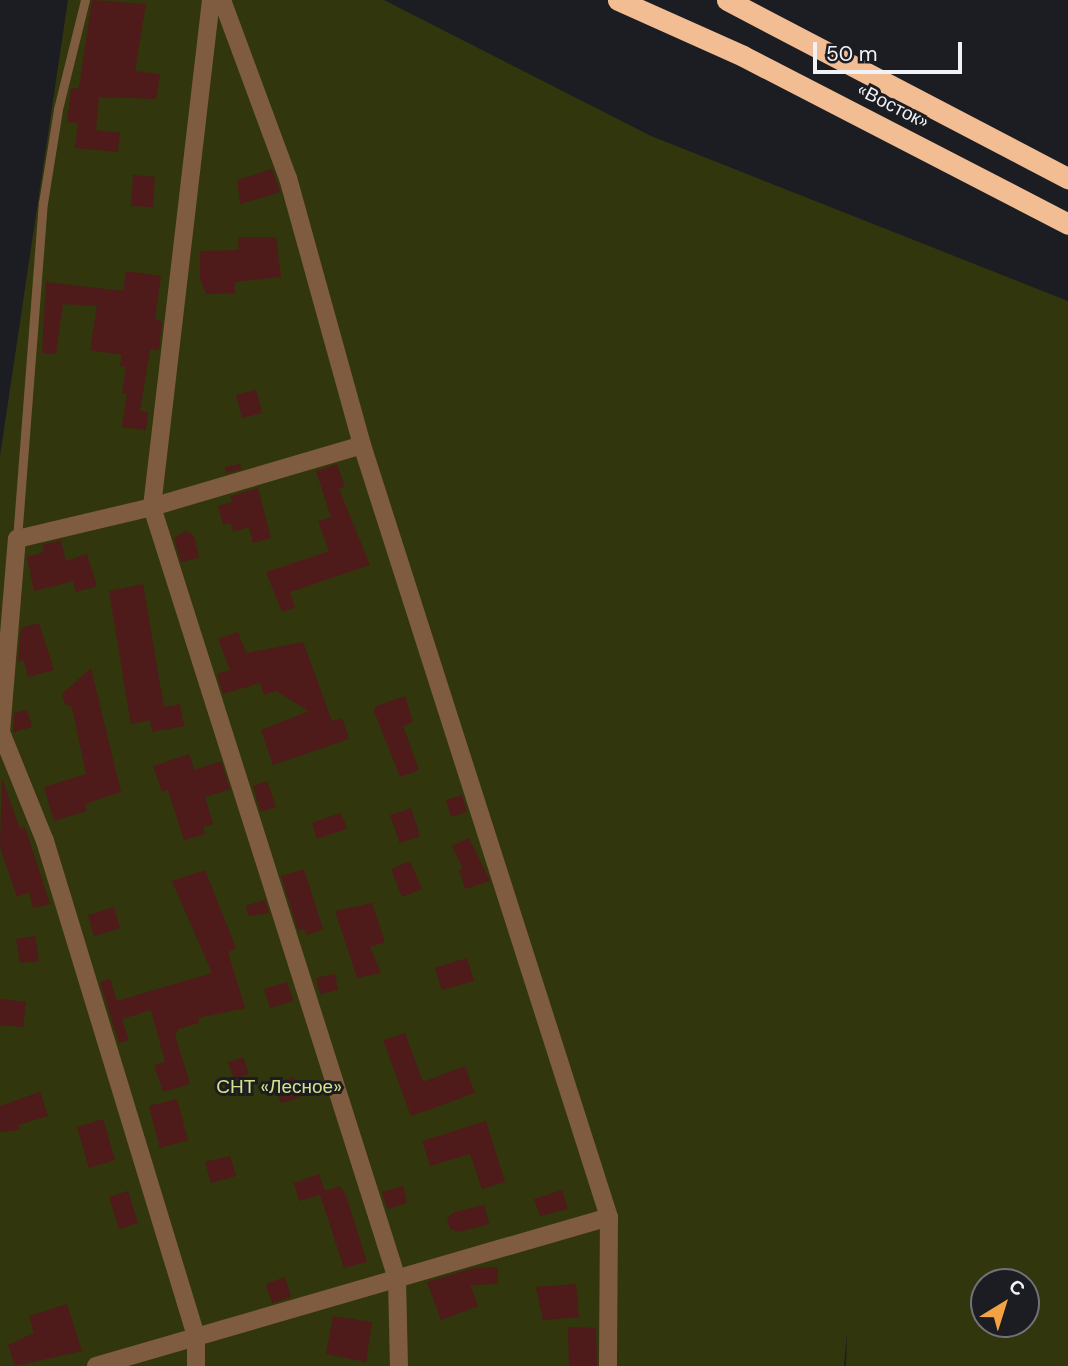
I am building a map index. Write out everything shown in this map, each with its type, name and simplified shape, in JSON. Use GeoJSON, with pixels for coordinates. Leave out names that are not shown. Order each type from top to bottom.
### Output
{"type":"FeatureCollection","features":[{"type":"Feature","properties":{"kind":"highway","name":"«Восток»"},"geometry":{"type":"LineString","coordinates":[[618,0],[743,56],[1068,224]]}},
{"type":"Feature","properties":{"kind":"highway","name":"«Восток»"},"geometry":{"type":"LineString","coordinates":[[727,0],[1068,178]]}},
{"type":"Feature","properties":{"kind":"street"},"geometry":{"type":"LineString","coordinates":[[211,0],[152,507],[397,1279],[399,1366]]}},
{"type":"Feature","properties":{"kind":"street"},"geometry":{"type":"LineString","coordinates":[[222,0],[288,178],[362,445],[609,1217],[608,1366]]}},
{"type":"Feature","properties":{"kind":"street"},"geometry":{"type":"LineString","coordinates":[[196,1366],[196,1336],[45,841],[1,732],[17,539],[152,507],[362,445]]}},
{"type":"Feature","properties":{"kind":"street"},"geometry":{"type":"LineString","coordinates":[[96,1366],[609,1217]]}},
{"type":"Feature","properties":{"kind":"lane"},"geometry":{"type":"LineString","coordinates":[[17,539],[43,203],[58,109],[85,0]]}},
{"type":"Feature","properties":{"kind":"green space","name":"СНТ «Лесное»"},"geometry":{"type":"Polygon","coordinates":[[[68,0],[384,0],[651,136],[1068,301],[1068,1366],[846,1366],[847,1332],[844,1366],[0,1366],[0,456],[68,0]]]}},
{"type":"Feature","properties":{"kind":"building"},"geometry":{"type":"Polygon","coordinates":[[[92,0],[146,4],[135,71],[160,74],[156,99],[99,97],[96,130],[120,133],[118,152],[75,148],[78,123],[67,122],[71,89],[79,88],[92,0]]]}},
{"type":"Feature","properties":{"kind":"building"},"geometry":{"type":"Polygon","coordinates":[[[272,169],[280,192],[240,204],[237,180],[272,169]]]}},
{"type":"Feature","properties":{"kind":"building"},"geometry":{"type":"Polygon","coordinates":[[[133,175],[155,177],[153,207],[131,206],[133,175]]]}},
{"type":"Feature","properties":{"kind":"building"},"geometry":{"type":"Polygon","coordinates":[[[238,237],[276,237],[281,277],[235,282],[235,293],[206,294],[200,279],[200,251],[239,250],[238,237]]]}},
{"type":"Feature","properties":{"kind":"building"},"geometry":{"type":"Polygon","coordinates":[[[126,271],[161,276],[155,320],[162,321],[159,350],[150,349],[140,411],[148,412],[146,430],[122,427],[127,394],[122,393],[126,367],[120,366],[122,355],[90,350],[97,306],[63,304],[56,354],[42,353],[46,282],[123,291],[126,271]]]}},
{"type":"Feature","properties":{"kind":"building"},"geometry":{"type":"Polygon","coordinates":[[[256,390],[262,413],[242,418],[236,395],[256,390]]]}},
{"type":"Feature","properties":{"kind":"building"},"geometry":{"type":"Polygon","coordinates":[[[240,464],[242,469],[226,473],[225,467],[240,464]]]}},
{"type":"Feature","properties":{"kind":"building"},"geometry":{"type":"Polygon","coordinates":[[[337,464],[345,487],[339,489],[370,565],[290,592],[295,608],[282,612],[266,572],[329,551],[318,521],[331,517],[316,471],[337,464]]]}},
{"type":"Feature","properties":{"kind":"building"},"geometry":{"type":"Polygon","coordinates":[[[258,488],[271,538],[253,543],[249,527],[233,532],[231,523],[223,525],[218,506],[232,502],[231,496],[258,488]]]}},
{"type":"Feature","properties":{"kind":"building"},"geometry":{"type":"Polygon","coordinates":[[[186,531],[194,536],[199,558],[181,562],[174,538],[186,531]]]}},
{"type":"Feature","properties":{"kind":"building"},"geometry":{"type":"Polygon","coordinates":[[[61,540],[66,561],[87,554],[97,586],[76,592],[73,581],[34,591],[27,557],[44,552],[42,545],[61,540]]]}},
{"type":"Feature","properties":{"kind":"building"},"geometry":{"type":"Polygon","coordinates":[[[143,584],[164,707],[180,704],[184,726],[152,732],[150,720],[131,724],[109,591],[143,584]]]}},
{"type":"Feature","properties":{"kind":"building"},"geometry":{"type":"Polygon","coordinates":[[[39,623],[54,670],[28,677],[24,660],[18,662],[21,628],[39,623]]]}},
{"type":"Feature","properties":{"kind":"building"},"geometry":{"type":"Polygon","coordinates":[[[238,632],[246,653],[303,642],[332,721],[342,718],[349,739],[273,765],[261,730],[309,711],[276,691],[264,695],[260,683],[223,694],[217,674],[230,670],[218,639],[238,632]]]}},
{"type":"Feature","properties":{"kind":"building"},"geometry":{"type":"Polygon","coordinates":[[[91,668],[121,792],[85,804],[87,811],[54,821],[44,787],[86,774],[72,707],[65,704],[62,694],[91,668]]]}},
{"type":"Feature","properties":{"kind":"building"},"geometry":{"type":"Polygon","coordinates":[[[405,696],[413,722],[403,726],[419,770],[400,777],[374,711],[376,706],[405,696]]]}},
{"type":"Feature","properties":{"kind":"building"},"geometry":{"type":"Polygon","coordinates":[[[27,710],[32,727],[13,732],[14,713],[27,710]]]}},
{"type":"Feature","properties":{"kind":"building"},"geometry":{"type":"Polygon","coordinates":[[[189,754],[195,770],[221,761],[230,789],[205,797],[213,824],[203,827],[205,834],[184,840],[168,790],[162,792],[153,766],[189,754]]]}},
{"type":"Feature","properties":{"kind":"building"},"geometry":{"type":"Polygon","coordinates":[[[2,778],[20,829],[25,827],[50,904],[33,908],[29,892],[17,897],[0,847],[2,778]]]}},
{"type":"Feature","properties":{"kind":"building"},"geometry":{"type":"Polygon","coordinates":[[[267,781],[276,807],[261,812],[253,786],[267,781]]]}},
{"type":"Feature","properties":{"kind":"building"},"geometry":{"type":"Polygon","coordinates":[[[462,795],[467,812],[451,817],[446,800],[462,795]]]}},
{"type":"Feature","properties":{"kind":"building"},"geometry":{"type":"Polygon","coordinates":[[[411,808],[420,836],[400,843],[390,815],[411,808]]]}},
{"type":"Feature","properties":{"kind":"building"},"geometry":{"type":"Polygon","coordinates":[[[341,813],[347,829],[317,839],[312,823],[341,813]]]}},
{"type":"Feature","properties":{"kind":"building"},"geometry":{"type":"Polygon","coordinates":[[[469,838],[490,881],[465,889],[459,870],[463,869],[452,846],[469,838]]]}},
{"type":"Feature","properties":{"kind":"building"},"geometry":{"type":"Polygon","coordinates":[[[410,861],[422,889],[402,897],[391,869],[410,861]]]}},
{"type":"Feature","properties":{"kind":"building"},"geometry":{"type":"Polygon","coordinates":[[[304,869],[323,929],[307,935],[304,929],[298,930],[281,876],[304,869]]]}},
{"type":"Feature","properties":{"kind":"building"},"geometry":{"type":"Polygon","coordinates":[[[205,870],[236,948],[228,952],[245,1008],[198,1018],[199,1023],[178,1029],[175,1035],[190,1084],[163,1092],[154,1065],[165,1062],[151,1010],[122,1019],[129,1040],[119,1043],[100,982],[110,979],[117,1001],[212,973],[172,881],[205,870]]]}},
{"type":"Feature","properties":{"kind":"building"},"geometry":{"type":"Polygon","coordinates":[[[265,900],[269,913],[248,916],[246,906],[265,900]]]}},
{"type":"Feature","properties":{"kind":"building"},"geometry":{"type":"Polygon","coordinates":[[[372,903],[385,942],[370,947],[381,973],[357,978],[335,911],[372,903]]]}},
{"type":"Feature","properties":{"kind":"building"},"geometry":{"type":"Polygon","coordinates":[[[114,907],[120,928],[94,936],[88,915],[114,907]]]}},
{"type":"Feature","properties":{"kind":"building"},"geometry":{"type":"Polygon","coordinates":[[[35,936],[39,961],[20,963],[16,939],[35,936]]]}},
{"type":"Feature","properties":{"kind":"building"},"geometry":{"type":"Polygon","coordinates":[[[467,958],[474,981],[442,990],[435,968],[467,958]]]}},
{"type":"Feature","properties":{"kind":"building"},"geometry":{"type":"Polygon","coordinates":[[[335,974],[338,990],[320,994],[316,978],[335,974]]]}},
{"type":"Feature","properties":{"kind":"building"},"geometry":{"type":"Polygon","coordinates":[[[287,982],[293,1001],[270,1008],[264,989],[287,982]]]}},
{"type":"Feature","properties":{"kind":"building"},"geometry":{"type":"Polygon","coordinates":[[[0,999],[26,1002],[23,1027],[0,1025],[0,999]]]}},
{"type":"Feature","properties":{"kind":"building"},"geometry":{"type":"Polygon","coordinates":[[[405,1033],[423,1082],[465,1066],[475,1093],[411,1116],[383,1040],[405,1033]]]}},
{"type":"Feature","properties":{"kind":"building"},"geometry":{"type":"Polygon","coordinates":[[[243,1057],[249,1074],[234,1079],[228,1062],[243,1057]]]}},
{"type":"Feature","properties":{"kind":"building"},"geometry":{"type":"Polygon","coordinates":[[[294,1077],[300,1097],[281,1103],[275,1083],[294,1077]]]}},
{"type":"Feature","properties":{"kind":"building"},"geometry":{"type":"Polygon","coordinates":[[[40,1092],[48,1116],[18,1125],[20,1130],[0,1132],[0,1106],[40,1092]]]}},
{"type":"Feature","properties":{"kind":"building"},"geometry":{"type":"Polygon","coordinates":[[[177,1099],[188,1140],[160,1148],[149,1106],[177,1099]]]}},
{"type":"Feature","properties":{"kind":"building"},"geometry":{"type":"Polygon","coordinates":[[[103,1119],[115,1160],[89,1168],[77,1127],[103,1119]]]}},
{"type":"Feature","properties":{"kind":"building"},"geometry":{"type":"Polygon","coordinates":[[[486,1121],[505,1182],[482,1189],[470,1154],[430,1166],[422,1141],[486,1121]]]}},
{"type":"Feature","properties":{"kind":"building"},"geometry":{"type":"Polygon","coordinates":[[[230,1156],[236,1176],[211,1183],[205,1162],[230,1156]]]}},
{"type":"Feature","properties":{"kind":"building"},"geometry":{"type":"Polygon","coordinates":[[[319,1174],[325,1191],[340,1186],[346,1195],[367,1262],[344,1268],[320,1195],[299,1201],[294,1183],[319,1174]]]}},
{"type":"Feature","properties":{"kind":"building"},"geometry":{"type":"Polygon","coordinates":[[[403,1186],[407,1203],[387,1209],[382,1192],[403,1186]]]}},
{"type":"Feature","properties":{"kind":"building"},"geometry":{"type":"Polygon","coordinates":[[[562,1190],[568,1209],[540,1216],[534,1199],[562,1190]]]}},
{"type":"Feature","properties":{"kind":"building"},"geometry":{"type":"Polygon","coordinates":[[[128,1191],[138,1223],[119,1229],[109,1197],[128,1191]]]}},
{"type":"Feature","properties":{"kind":"building"},"geometry":{"type":"Polygon","coordinates":[[[484,1205],[489,1224],[459,1232],[450,1229],[447,1220],[452,1213],[484,1205]]]}},
{"type":"Feature","properties":{"kind":"building"},"geometry":{"type":"Polygon","coordinates":[[[498,1267],[498,1284],[470,1285],[478,1306],[441,1320],[427,1282],[474,1268],[498,1267]]]}},
{"type":"Feature","properties":{"kind":"building"},"geometry":{"type":"Polygon","coordinates":[[[285,1277],[291,1297],[272,1303],[266,1284],[285,1277]]]}},
{"type":"Feature","properties":{"kind":"building"},"geometry":{"type":"Polygon","coordinates":[[[576,1284],[579,1317],[543,1320],[536,1287],[576,1284]]]}},
{"type":"Feature","properties":{"kind":"building"},"geometry":{"type":"Polygon","coordinates":[[[67,1304],[82,1351],[15,1366],[8,1345],[34,1333],[29,1316],[67,1304]]]}},
{"type":"Feature","properties":{"kind":"building"},"geometry":{"type":"Polygon","coordinates":[[[333,1316],[372,1322],[366,1362],[326,1354],[333,1316]]]}},
{"type":"Feature","properties":{"kind":"building"},"geometry":{"type":"Polygon","coordinates":[[[568,1327],[596,1328],[597,1366],[569,1366],[568,1327]]]}}]}
